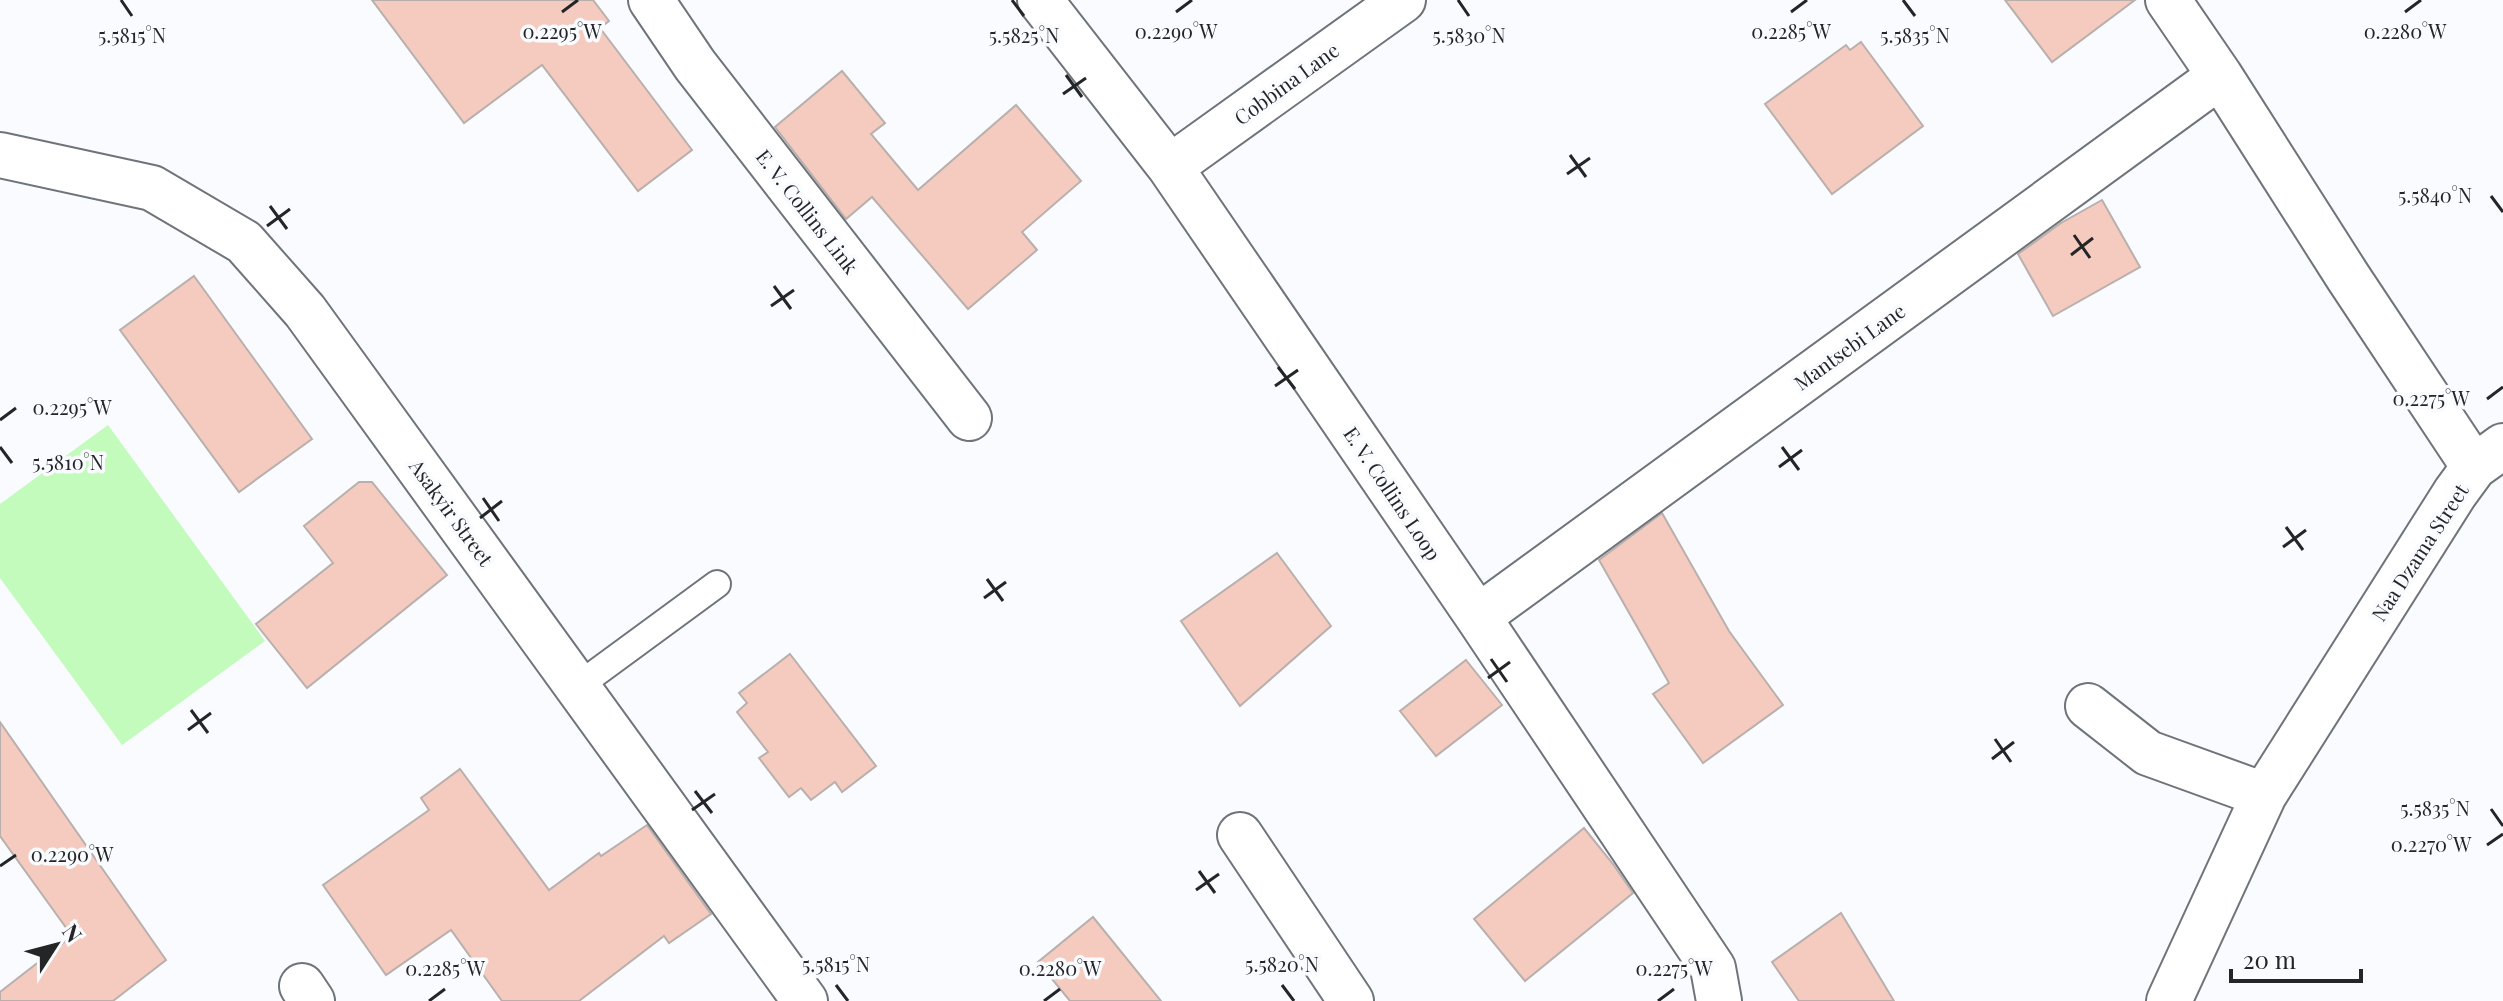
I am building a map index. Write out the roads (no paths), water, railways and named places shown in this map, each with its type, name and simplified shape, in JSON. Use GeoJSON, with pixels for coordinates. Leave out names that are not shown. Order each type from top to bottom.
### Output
{"type":"FeatureCollection","features":[{"type":"Feature","properties":{"kind":"street","name":"E. V. Collins Link"},"geometry":{"type":"LineString","coordinates":[[651,0],[695,65],[969,418]]}},
{"type":"Feature","properties":{"kind":"street","name":"E. V. Collins Loop"},"geometry":{"type":"LineString","coordinates":[[1040,0],[1170,167],[1478,617],[1713,968],[1719,1001]]}},
{"type":"Feature","properties":{"kind":"street","name":"Cobbina Lane"},"geometry":{"type":"LineString","coordinates":[[1170,167],[1403,0]]}},
{"type":"Feature","properties":{"kind":"street","name":"Naa Dzama Street"},"geometry":{"type":"LineString","coordinates":[[2168,0],[2348,277],[2488,457],[2455,493],[2264,795],[2169,1001]]}},
{"type":"Feature","properties":{"kind":"street","name":"Mantsebi Lane"},"geometry":{"type":"LineString","coordinates":[[1478,617],[2220,76]]}},
{"type":"Feature","properties":{"kind":"street","name":"Asakyir Street"},"geometry":{"type":"LineString","coordinates":[[0,155],[152,188],[244,242],[305,311],[805,1001]]}},
{"type":"Feature","properties":{"kind":"street"},"geometry":{"type":"LineString","coordinates":[[2088,706],[2148,753],[2264,795]]}},
{"type":"Feature","properties":{"kind":"street"},"geometry":{"type":"LineString","coordinates":[[1240,835],[1351,1001]]}},
{"type":"Feature","properties":{"kind":"lane"},"geometry":{"type":"LineString","coordinates":[[578,686],[717,584]]}}]}
